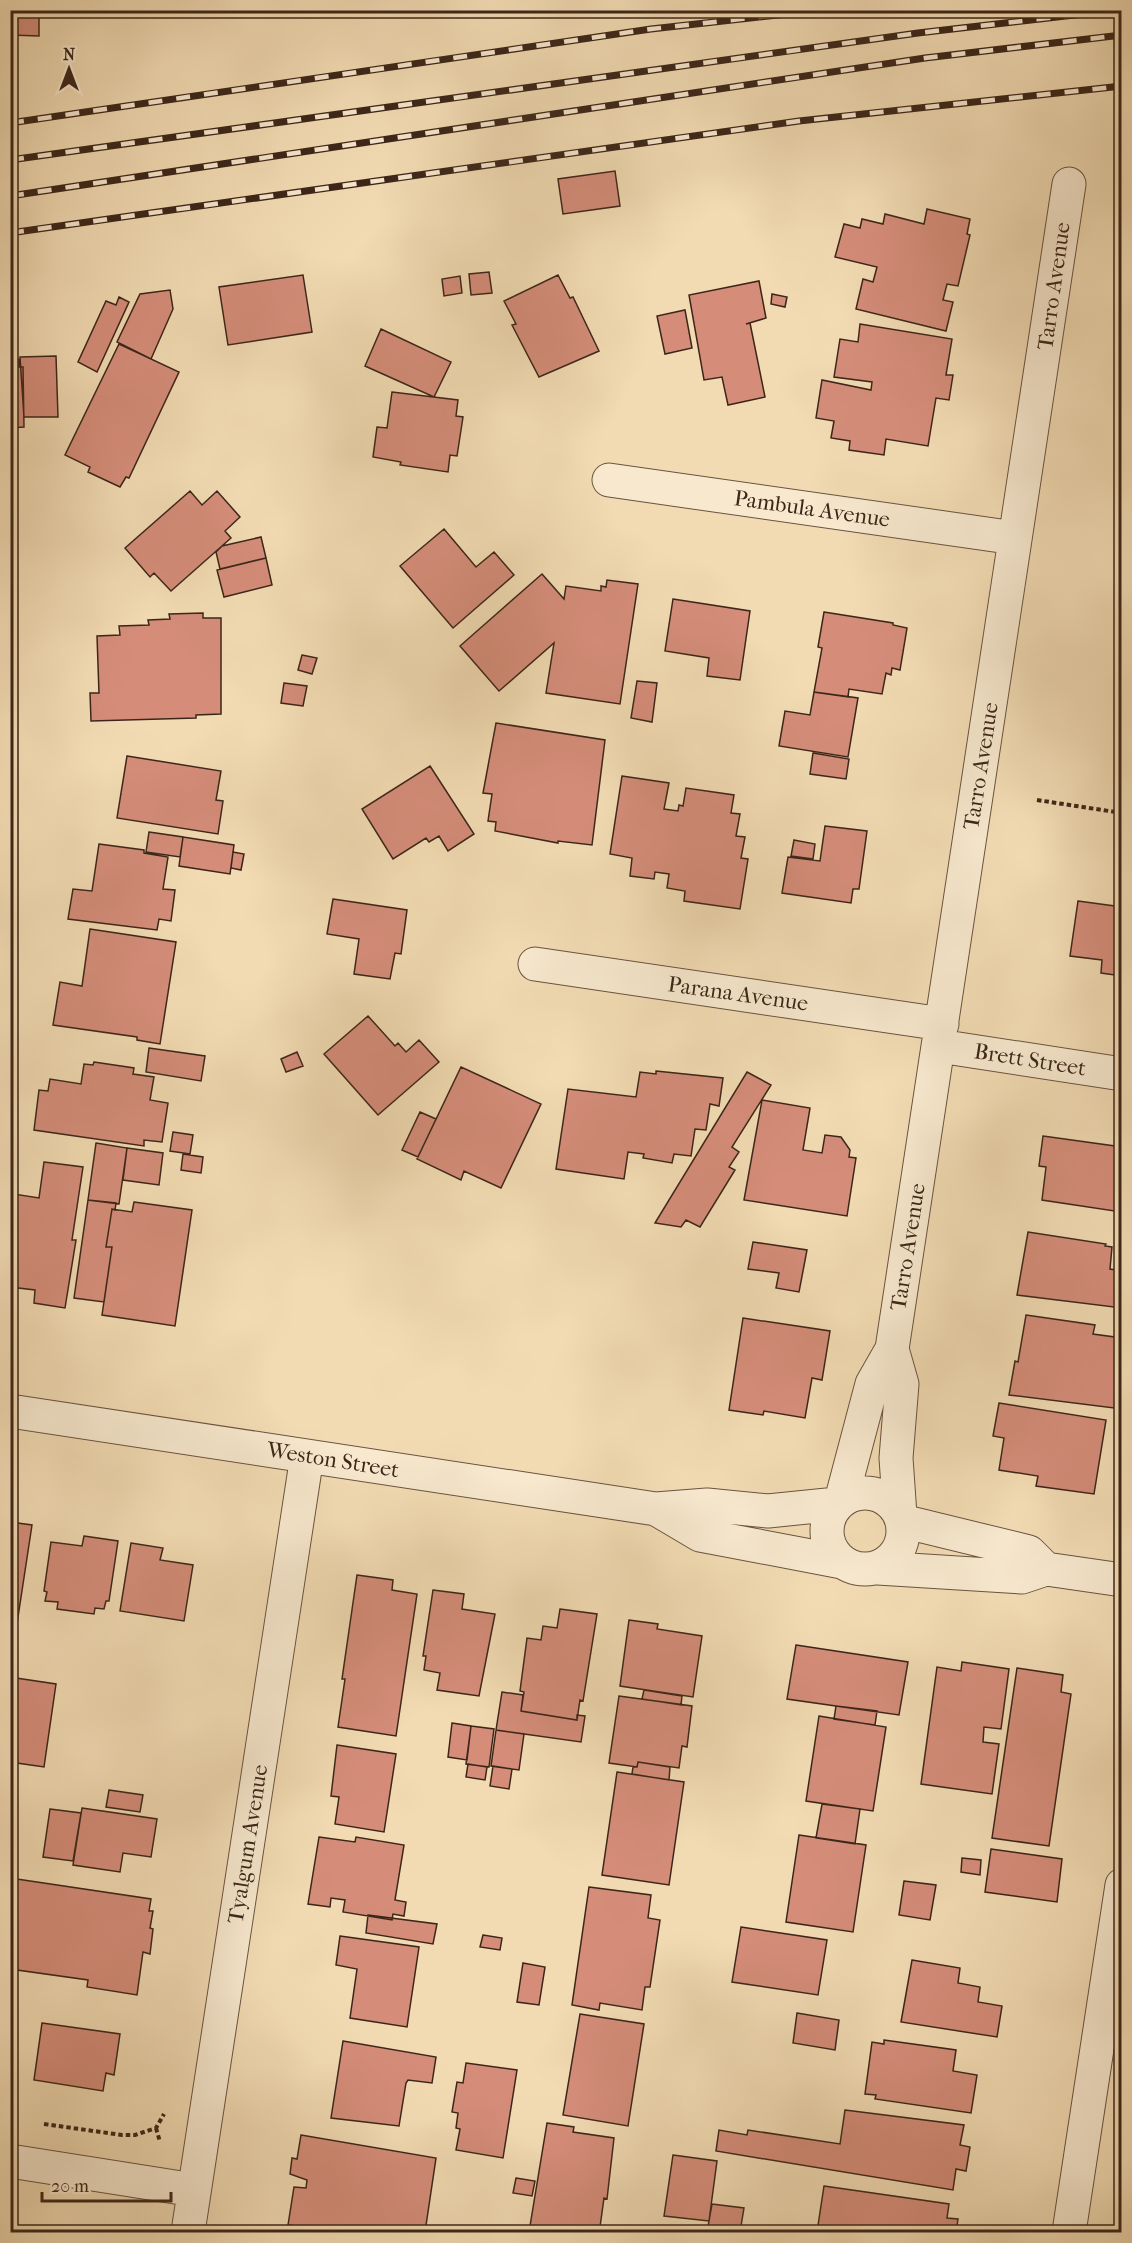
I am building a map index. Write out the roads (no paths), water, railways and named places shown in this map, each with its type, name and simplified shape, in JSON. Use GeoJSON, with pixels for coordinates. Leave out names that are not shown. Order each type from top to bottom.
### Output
{"type":"FeatureCollection","features":[{"type":"Feature","properties":{"kind":"street","name":"Tarro Avenue"},"geometry":{"type":"LineString","coordinates":[[839,1503],[872,1384],[892,1349],[1069,184]]}},
{"type":"Feature","properties":{"kind":"street","name":"Pambula Avenue"},"geometry":{"type":"LineString","coordinates":[[609,480],[1015,538]]}},
{"type":"Feature","properties":{"kind":"street","name":"Parana Avenue"},"geometry":{"type":"LineString","coordinates":[[535,964],[941,1035]]}},
{"type":"Feature","properties":{"kind":"street","name":"Brett Street"},"geometry":{"type":"LineString","coordinates":[[941,1035],[1122,1074]]}},
{"type":"Feature","properties":{"kind":"street","name":"Tarro Avenue"},"geometry":{"type":"LineString","coordinates":[[892,1349],[902,1384],[896,1458],[901,1518]]}},
{"type":"Feature","properties":{"kind":"street","name":"Weston Street"},"geometry":{"type":"LineString","coordinates":[[10,1411],[656,1509],[707,1505],[768,1511],[839,1503]]}},
{"type":"Feature","properties":{"kind":"street","name":"Tyalgum Avenue"},"geometry":{"type":"LineString","coordinates":[[188,2232],[307,1456]]}},
{"type":"Feature","properties":{"kind":"street"},"geometry":{"type":"LineString","coordinates":[[878,1568],[894,1557],[900,1546],[903,1534],[901,1518],[892,1503],[874,1494],[860,1493],[839,1503],[828,1521],[826,1534],[830,1547],[842,1562],[859,1569],[878,1568],[1022,1577],[1046,1569],[1122,1580]]}},
{"type":"Feature","properties":{"kind":"street","name":"Weston Street"},"geometry":{"type":"LineString","coordinates":[[656,1509],[700,1535],[842,1562]]}},
{"type":"Feature","properties":{"kind":"street"},"geometry":{"type":"LineString","coordinates":[[901,1518],[1029,1552],[1046,1569]]}},
{"type":"Feature","properties":{"kind":"street"},"geometry":{"type":"LineString","coordinates":[[1069,2232],[1122,1885]]}},
{"type":"Feature","properties":{"kind":"street"},"geometry":{"type":"LineString","coordinates":[[10,2162],[194,2190]]}},
{"type":"Feature","properties":{"kind":"railway"},"geometry":{"type":"LineString","coordinates":[[10,123],[651,29],[822,10]]}},
{"type":"Feature","properties":{"kind":"railway"},"geometry":{"type":"LineString","coordinates":[[10,160],[918,33],[1118,10]]}},
{"type":"Feature","properties":{"kind":"railway"},"geometry":{"type":"LineString","coordinates":[[10,196],[925,58],[1122,35]]}},
{"type":"Feature","properties":{"kind":"railway"},"geometry":{"type":"LineString","coordinates":[[10,233],[799,121],[1122,86]]}}]}
